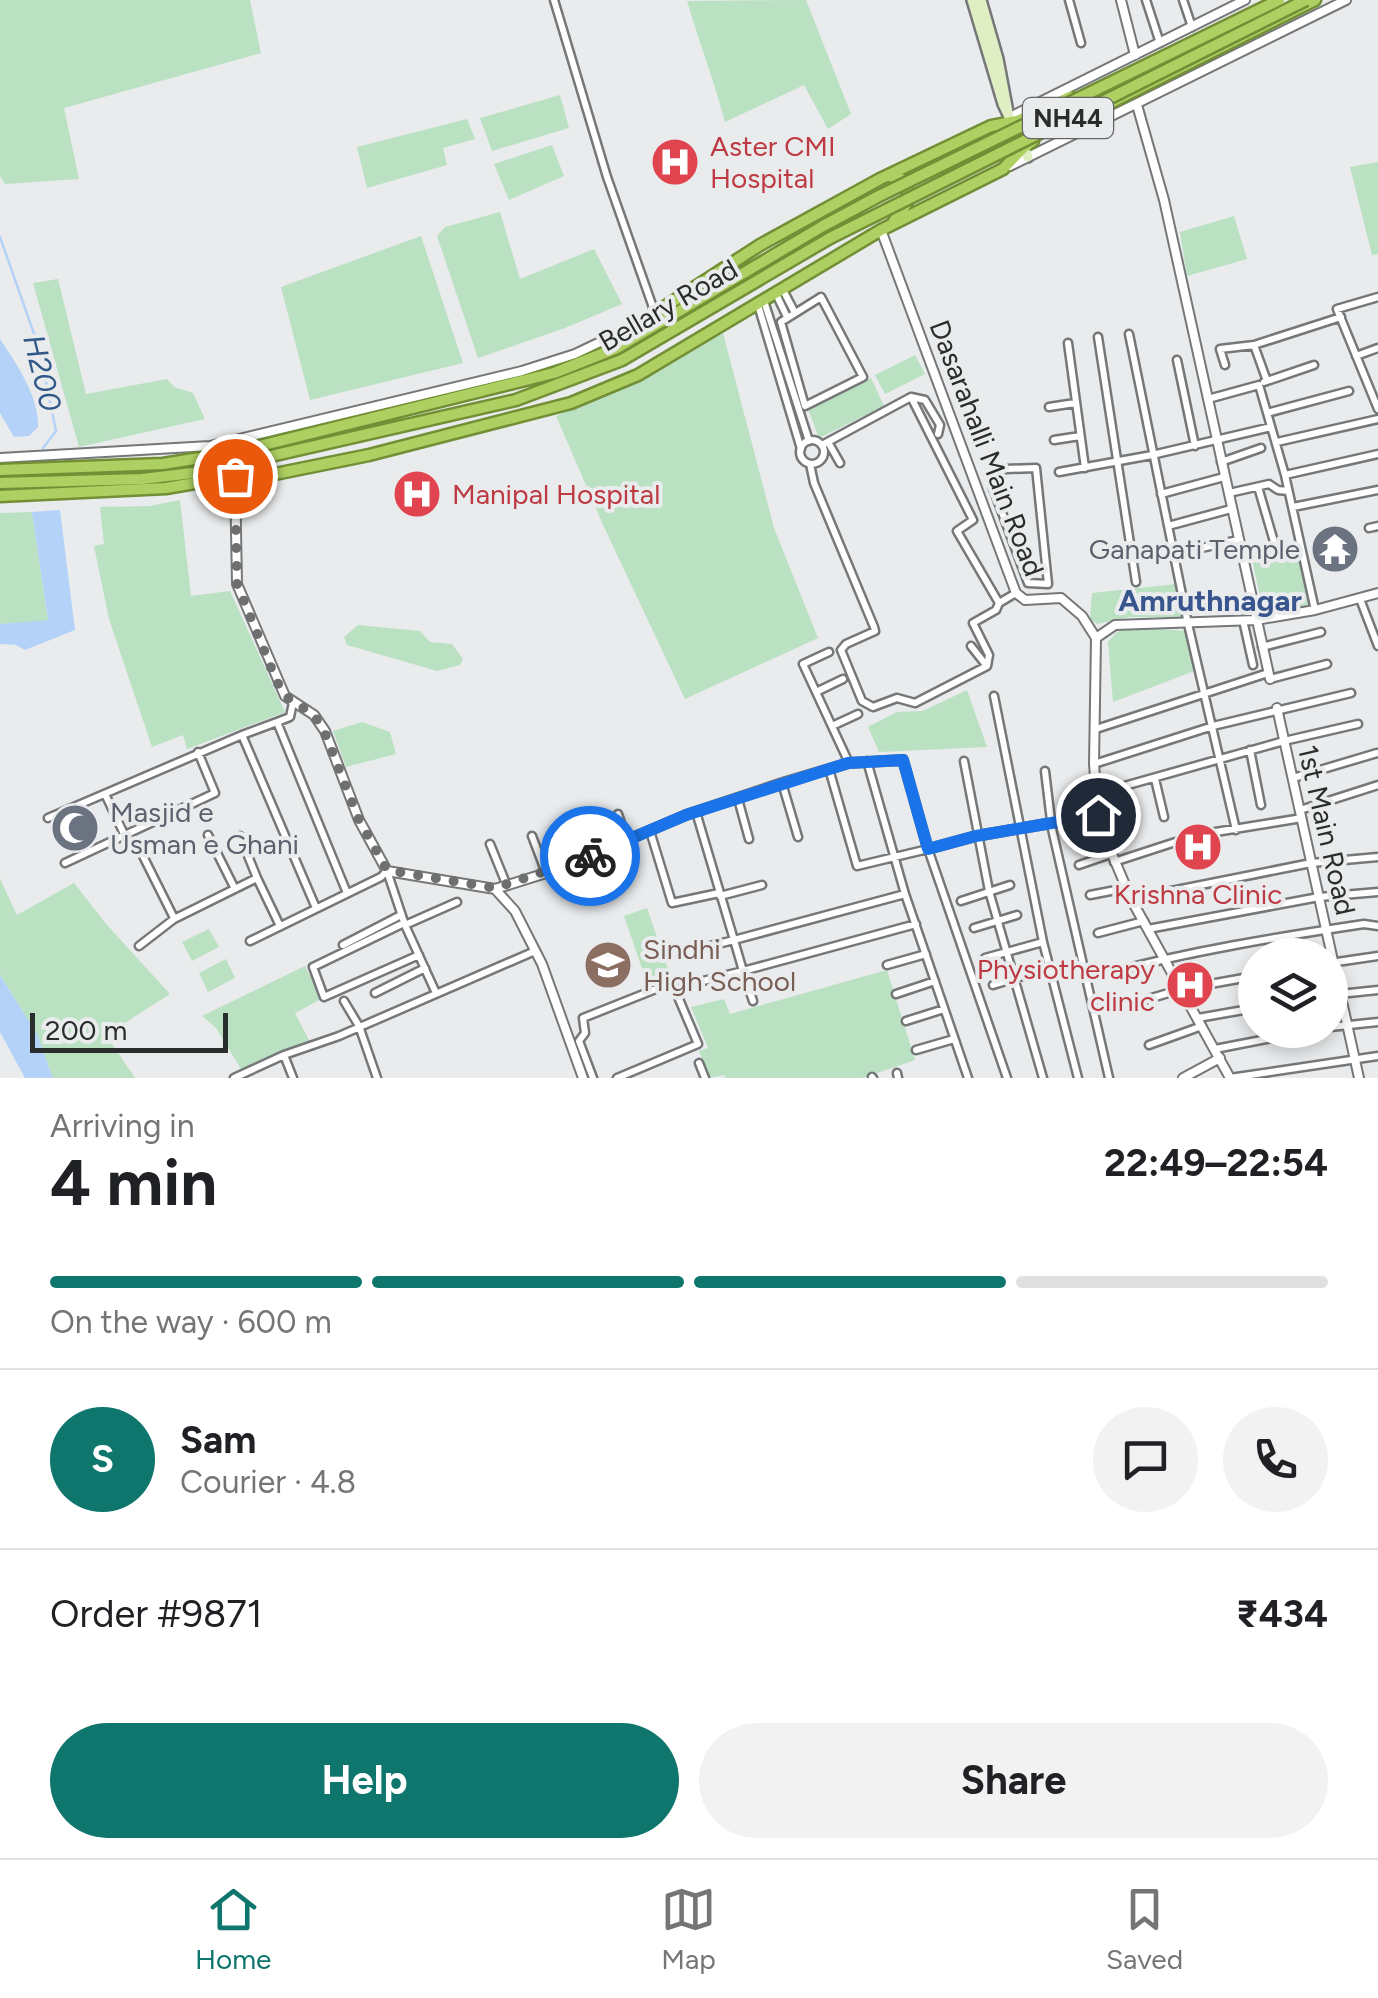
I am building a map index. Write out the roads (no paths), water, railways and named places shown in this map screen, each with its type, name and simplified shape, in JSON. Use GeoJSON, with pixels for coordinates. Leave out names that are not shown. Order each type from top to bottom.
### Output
{"type":"FeatureCollection","features":[{"type":"Feature","properties":{"kind":"highway"},"geometry":{"type":"LineString","coordinates":[[632,339],[638,324],[657,318],[760,245],[887,176],[1010,116],[1018,120],[1104,82],[1268,0]]}},
{"type":"Feature","properties":{"kind":"highway","name":"Bellary Road"},"geometry":{"type":"LineString","coordinates":[[0,470],[163,464],[231,454],[288,434],[587,362],[632,339],[657,318],[879,196],[1279,0]]}},
{"type":"Feature","properties":{"kind":"highway","name":"Bellary Road"},"geometry":{"type":"LineString","coordinates":[[54,488],[231,466],[516,400],[622,360],[830,238],[1306,0]]}},
{"type":"Feature","properties":{"kind":"highway","name":"Bellary Road"},"geometry":{"type":"LineString","coordinates":[[0,484],[24,489],[166,488],[235,476],[275,474],[571,403],[638,375],[885,228],[1003,170],[1026,152],[1316,0]]}},
{"type":"Feature","properties":{"kind":"highway"},"geometry":{"type":"LineString","coordinates":[[885,228],[908,203],[908,191],[901,179],[887,176]]}},
{"type":"Feature","properties":{"kind":"highway"},"geometry":{"type":"LineString","coordinates":[[0,496],[24,489]]}},
{"type":"Feature","properties":{"kind":"main road"},"geometry":{"type":"LineString","coordinates":[[972,0],[1002,104],[1026,152]]}},
{"type":"Feature","properties":{"kind":"main road"},"geometry":{"type":"LineString","coordinates":[[981,0],[1010,116]]}},
{"type":"Feature","properties":{"kind":"street"},"geometry":{"type":"LineString","coordinates":[[554,0],[657,318]]}},
{"type":"Feature","properties":{"kind":"street"},"geometry":{"type":"LineString","coordinates":[[1069,0],[1080,43]]}},
{"type":"Feature","properties":{"kind":"street"},"geometry":{"type":"LineString","coordinates":[[1121,0],[1135,56]]}},
{"type":"Feature","properties":{"kind":"street"},"geometry":{"type":"LineString","coordinates":[[1146,0],[1160,43]]}},
{"type":"Feature","properties":{"kind":"street"},"geometry":{"type":"LineString","coordinates":[[1183,0],[1192,27]]}},
{"type":"Feature","properties":{"kind":"street"},"geometry":{"type":"LineString","coordinates":[[1216,0],[1220,13]]}},
{"type":"Feature","properties":{"kind":"street"},"geometry":{"type":"LineString","coordinates":[[1010,116],[1245,0]]}},
{"type":"Feature","properties":{"kind":"street"},"geometry":{"type":"LineString","coordinates":[[1026,152],[1137,105],[1346,0]]}},
{"type":"Feature","properties":{"kind":"street"},"geometry":{"type":"LineString","coordinates":[[1137,105],[1164,200],[1269,676]]}},
{"type":"Feature","properties":{"kind":"street","name":"Dasarahalli Main Road"},"geometry":{"type":"LineString","coordinates":[[885,228],[1016,593],[1025,600],[1061,598],[1082,616],[1096,638]]}},
{"type":"Feature","properties":{"kind":"street"},"geometry":{"type":"LineString","coordinates":[[780,292],[796,312]]}},
{"type":"Feature","properties":{"kind":"street"},"geometry":{"type":"LineString","coordinates":[[780,292],[788,318]]}},
{"type":"Feature","properties":{"kind":"street"},"geometry":{"type":"LineString","coordinates":[[821,297],[863,376],[805,406],[781,322],[788,318],[821,297]]}},
{"type":"Feature","properties":{"kind":"street"},"geometry":{"type":"LineString","coordinates":[[1378,298],[1338,309],[1356,356],[1374,387],[1378,410]]}},
{"type":"Feature","properties":{"kind":"street"},"geometry":{"type":"LineString","coordinates":[[761,303],[808,441]]}},
{"type":"Feature","properties":{"kind":"street"},"geometry":{"type":"LineString","coordinates":[[761,303],[803,460],[810,464],[814,483],[874,626],[872,633],[841,650],[862,702],[873,707],[897,698],[915,703],[987,666]]}},
{"type":"Feature","properties":{"kind":"street"},"geometry":{"type":"LineString","coordinates":[[1224,366],[1220,350],[1254,345],[1340,317]]}},
{"type":"Feature","properties":{"kind":"street"},"geometry":{"type":"LineString","coordinates":[[0,458],[210,446],[288,434],[522,371],[588,349],[638,324]]}},
{"type":"Feature","properties":{"kind":"street"},"geometry":{"type":"LineString","coordinates":[[1129,334],[1188,624],[1236,830]]}},
{"type":"Feature","properties":{"kind":"street"},"geometry":{"type":"LineString","coordinates":[[1098,337],[1136,582]]}},
{"type":"Feature","properties":{"kind":"street"},"geometry":{"type":"LineString","coordinates":[[1068,343],[1085,468]]}},
{"type":"Feature","properties":{"kind":"street"},"geometry":{"type":"LineString","coordinates":[[1254,345],[1315,610]]}},
{"type":"Feature","properties":{"kind":"street"},"geometry":{"type":"LineString","coordinates":[[1356,356],[1378,348]]}},
{"type":"Feature","properties":{"kind":"street"},"geometry":{"type":"LineString","coordinates":[[1177,360],[1194,446]]}},
{"type":"Feature","properties":{"kind":"street"},"geometry":{"type":"LineString","coordinates":[[1208,399],[1314,365]]}},
{"type":"Feature","properties":{"kind":"street"},"geometry":{"type":"LineString","coordinates":[[1267,412],[1349,391]]}},
{"type":"Feature","properties":{"kind":"street"},"geometry":{"type":"LineString","coordinates":[[808,441],[825,443],[911,397],[925,400],[940,425],[938,434]]}},
{"type":"Feature","properties":{"kind":"street"},"geometry":{"type":"LineString","coordinates":[[911,397],[973,520],[957,532],[999,603]]}},
{"type":"Feature","properties":{"kind":"street"},"geometry":{"type":"LineString","coordinates":[[1049,407],[1075,404]]}},
{"type":"Feature","properties":{"kind":"street"},"geometry":{"type":"LineString","coordinates":[[1276,442],[1378,420]]}},
{"type":"Feature","properties":{"kind":"street"},"geometry":{"type":"LineString","coordinates":[[1059,472],[1152,456],[1272,427]]}},
{"type":"Feature","properties":{"kind":"street"},"geometry":{"type":"LineString","coordinates":[[1054,440],[1080,436]]}},
{"type":"Feature","properties":{"kind":"street"},"geometry":{"type":"LineString","coordinates":[[801,449],[808,441]]}},
{"type":"Feature","properties":{"kind":"street"},"geometry":{"type":"LineString","coordinates":[[825,443],[840,463]]}},
{"type":"Feature","properties":{"kind":"street"},"geometry":{"type":"LineString","coordinates":[[810,464],[823,459],[825,443]]}},
{"type":"Feature","properties":{"kind":"street"},"geometry":{"type":"LineString","coordinates":[[1220,462],[1261,448]]}},
{"type":"Feature","properties":{"kind":"street"},"geometry":{"type":"LineString","coordinates":[[1285,474],[1378,454]]}},
{"type":"Feature","properties":{"kind":"street"},"geometry":{"type":"LineString","coordinates":[[1036,468],[1048,584],[1028,583],[1000,511],[993,488],[994,474],[1036,468]]}},
{"type":"Feature","properties":{"kind":"street"},"geometry":{"type":"LineString","coordinates":[[235,476],[237,584],[285,696],[314,715],[324,731],[359,820],[387,870],[403,921],[436,993]]}},
{"type":"Feature","properties":{"kind":"street"},"geometry":{"type":"LineString","coordinates":[[1161,494],[1224,477]]}},
{"type":"Feature","properties":{"kind":"street"},"geometry":{"type":"LineString","coordinates":[[1228,494],[1269,484],[1289,491]]}},
{"type":"Feature","properties":{"kind":"street"},"geometry":{"type":"LineString","coordinates":[[1258,487],[1275,544]]}},
{"type":"Feature","properties":{"kind":"street"},"geometry":{"type":"LineString","coordinates":[[1292,507],[1378,490]]}},
{"type":"Feature","properties":{"kind":"street"},"geometry":{"type":"LineString","coordinates":[[987,511],[998,502]]}},
{"type":"Feature","properties":{"kind":"street"},"geometry":{"type":"LineString","coordinates":[[1168,526],[1231,510]]}},
{"type":"Feature","properties":{"kind":"street"},"geometry":{"type":"LineString","coordinates":[[987,511],[1000,511]]}},
{"type":"Feature","properties":{"kind":"street"},"geometry":{"type":"LineString","coordinates":[[1174,554],[1238,540]]}},
{"type":"Feature","properties":{"kind":"street"},"geometry":{"type":"LineString","coordinates":[[987,666],[989,655],[973,623],[1016,593]]}},
{"type":"Feature","properties":{"kind":"street"},"geometry":{"type":"LineString","coordinates":[[1378,593],[1256,620],[1115,625],[1096,638],[1094,764],[1098,815],[1113,858],[1131,899],[1230,1078],[1284,1074],[1378,1056]]}},
{"type":"Feature","properties":{"kind":"street"},"geometry":{"type":"LineString","coordinates":[[1360,599],[1378,646]]}},
{"type":"Feature","properties":{"kind":"street"},"geometry":{"type":"LineString","coordinates":[[1243,620],[1253,665]]}},
{"type":"Feature","properties":{"kind":"street"},"geometry":{"type":"LineString","coordinates":[[1262,646],[1321,632]]}},
{"type":"Feature","properties":{"kind":"street"},"geometry":{"type":"LineString","coordinates":[[971,646],[987,666]]}},
{"type":"Feature","properties":{"kind":"street"},"geometry":{"type":"LineString","coordinates":[[828,652],[803,664],[848,763]]}},
{"type":"Feature","properties":{"kind":"street"},"geometry":{"type":"LineString","coordinates":[[1096,729],[1206,693],[1327,664]]}},
{"type":"Feature","properties":{"kind":"street"},"geometry":{"type":"LineString","coordinates":[[816,692],[843,679]]}},
{"type":"Feature","properties":{"kind":"street"},"geometry":{"type":"LineString","coordinates":[[1094,764],[1276,708],[1351,693]]}},
{"type":"Feature","properties":{"kind":"street"},"geometry":{"type":"LineString","coordinates":[[994,696],[1043,942],[1078,1078]]}},
{"type":"Feature","properties":{"kind":"street"},"geometry":{"type":"LineString","coordinates":[[48,818],[198,752],[290,717],[293,702]]}},
{"type":"Feature","properties":{"kind":"street","name":"1st Main Road"},"geometry":{"type":"LineString","coordinates":[[1276,708],[1328,938]]}},
{"type":"Feature","properties":{"kind":"street"},"geometry":{"type":"LineString","coordinates":[[832,726],[858,714]]}},
{"type":"Feature","properties":{"kind":"street"},"geometry":{"type":"LineString","coordinates":[[277,722],[347,893]]}},
{"type":"Feature","properties":{"kind":"street"},"geometry":{"type":"LineString","coordinates":[[1096,794],[1358,724]]}},
{"type":"Feature","properties":{"kind":"street"},"geometry":{"type":"LineString","coordinates":[[242,734],[316,908]]}},
{"type":"Feature","properties":{"kind":"street"},"geometry":{"type":"LineString","coordinates":[[1250,750],[1260,805]]}},
{"type":"Feature","properties":{"kind":"street"},"geometry":{"type":"LineString","coordinates":[[65,863],[216,793],[198,752]]}},
{"type":"Feature","properties":{"kind":"street"},"geometry":{"type":"LineString","coordinates":[[1293,778],[1378,753]]}},
{"type":"Feature","properties":{"kind":"street"},"geometry":{"type":"LineString","coordinates":[[387,870],[495,888],[507,886],[696,812],[829,769],[848,763],[903,760],[928,849],[1007,1078]]}},
{"type":"Feature","properties":{"kind":"street"},"geometry":{"type":"LineString","coordinates":[[866,761],[905,894],[968,1078]]}},
{"type":"Feature","properties":{"kind":"street"},"geometry":{"type":"LineString","coordinates":[[964,761],[989,891],[1043,1078]]}},
{"type":"Feature","properties":{"kind":"street"},"geometry":{"type":"LineString","coordinates":[[829,769],[857,866],[976,836],[1098,815]]}},
{"type":"Feature","properties":{"kind":"street"},"geometry":{"type":"LineString","coordinates":[[1045,771],[1051,824],[1108,1078]]}},
{"type":"Feature","properties":{"kind":"street"},"geometry":{"type":"LineString","coordinates":[[1155,779],[1164,817]]}},
{"type":"Feature","properties":{"kind":"street"},"geometry":{"type":"LineString","coordinates":[[782,784],[798,837]]}},
{"type":"Feature","properties":{"kind":"street"},"geometry":{"type":"LineString","coordinates":[[1080,865],[1196,835],[1301,814],[1378,785]]}},
{"type":"Feature","properties":{"kind":"street"},"geometry":{"type":"LineString","coordinates":[[105,794],[124,836]]}},
{"type":"Feature","properties":{"kind":"street"},"geometry":{"type":"LineString","coordinates":[[738,798],[749,839]]}},
{"type":"Feature","properties":{"kind":"street"},"geometry":{"type":"LineString","coordinates":[[696,812],[752,1001]]}},
{"type":"Feature","properties":{"kind":"street"},"geometry":{"type":"LineString","coordinates":[[618,814],[626,841]]}},
{"type":"Feature","properties":{"kind":"street"},"geometry":{"type":"LineString","coordinates":[[576,830],[586,858]]}},
{"type":"Feature","properties":{"kind":"street"},"geometry":{"type":"LineString","coordinates":[[650,832],[672,903],[762,885]]}},
{"type":"Feature","properties":{"kind":"street"},"geometry":{"type":"LineString","coordinates":[[208,834],[235,889]]}},
{"type":"Feature","properties":{"kind":"street"},"geometry":{"type":"LineString","coordinates":[[240,836],[280,926]]}},
{"type":"Feature","properties":{"kind":"street"},"geometry":{"type":"LineString","coordinates":[[532,836],[546,873]]}},
{"type":"Feature","properties":{"kind":"street"},"geometry":{"type":"LineString","coordinates":[[490,844],[507,886]]}},
{"type":"Feature","properties":{"kind":"street"},"geometry":{"type":"LineString","coordinates":[[140,848],[174,919]]}},
{"type":"Feature","properties":{"kind":"street"},"geometry":{"type":"LineString","coordinates":[[1131,899],[1311,863],[1378,857]]}},
{"type":"Feature","properties":{"kind":"street"},"geometry":{"type":"LineString","coordinates":[[250,941],[381,877],[387,870]]}},
{"type":"Feature","properties":{"kind":"street"},"geometry":{"type":"LineString","coordinates":[[139,946],[174,919],[258,878]]}},
{"type":"Feature","properties":{"kind":"street"},"geometry":{"type":"LineString","coordinates":[[961,901],[1010,885]]}},
{"type":"Feature","properties":{"kind":"street"},"geometry":{"type":"LineString","coordinates":[[495,888],[515,911],[535,951],[583,1078]]}},
{"type":"Feature","properties":{"kind":"street"},"geometry":{"type":"LineString","coordinates":[[1090,894],[1126,888]]}},
{"type":"Feature","properties":{"kind":"street"},"geometry":{"type":"LineString","coordinates":[[1098,934],[1319,897],[1378,892]]}},
{"type":"Feature","properties":{"kind":"street"},"geometry":{"type":"LineString","coordinates":[[678,954],[905,894]]}},
{"type":"Feature","properties":{"kind":"street"},"geometry":{"type":"LineString","coordinates":[[343,945],[456,902]]}},
{"type":"Feature","properties":{"kind":"street"},"geometry":{"type":"LineString","coordinates":[[974,928],[1018,915]]}},
{"type":"Feature","properties":{"kind":"street"},"geometry":{"type":"LineString","coordinates":[[403,921],[314,967],[312,971],[324,997],[419,955]]}},
{"type":"Feature","properties":{"kind":"street"},"geometry":{"type":"LineString","coordinates":[[699,982],[916,924]]}},
{"type":"Feature","properties":{"kind":"street"},"geometry":{"type":"LineString","coordinates":[[1105,974],[1165,958],[1364,924],[1378,926]]}},
{"type":"Feature","properties":{"kind":"street"},"geometry":{"type":"LineString","coordinates":[[986,958],[1043,942]]}},
{"type":"Feature","properties":{"kind":"street"},"geometry":{"type":"LineString","coordinates":[[234,1078],[535,951]]}},
{"type":"Feature","properties":{"kind":"street"},"geometry":{"type":"LineString","coordinates":[[887,965],[926,954]]}},
{"type":"Feature","properties":{"kind":"street"},"geometry":{"type":"LineString","coordinates":[[1348,960],[1378,956]]}},
{"type":"Feature","properties":{"kind":"street"},"geometry":{"type":"LineString","coordinates":[[375,993],[425,968]]}},
{"type":"Feature","properties":{"kind":"street"},"geometry":{"type":"LineString","coordinates":[[993,985],[1032,972]]}},
{"type":"Feature","properties":{"kind":"street"},"geometry":{"type":"LineString","coordinates":[[1138,1002],[1238,979]]}},
{"type":"Feature","properties":{"kind":"street"},"geometry":{"type":"LineString","coordinates":[[896,994],[935,982]]}},
{"type":"Feature","properties":{"kind":"street"},"geometry":{"type":"LineString","coordinates":[[593,1078],[579,1041],[585,1033],[583,1018],[666,984],[673,985],[698,1044],[616,1078]]}},
{"type":"Feature","properties":{"kind":"street"},"geometry":{"type":"LineString","coordinates":[[1348,992],[1378,990]]}},
{"type":"Feature","properties":{"kind":"street"},"geometry":{"type":"LineString","coordinates":[[344,1001],[359,1026],[377,1078]]}},
{"type":"Feature","properties":{"kind":"street"},"geometry":{"type":"LineString","coordinates":[[906,1020],[944,1009]]}},
{"type":"Feature","properties":{"kind":"street"},"geometry":{"type":"LineString","coordinates":[[1149,1045],[1200,1022],[1238,1012]]}},
{"type":"Feature","properties":{"kind":"street"},"geometry":{"type":"LineString","coordinates":[[1348,1023],[1378,1022]]}},
{"type":"Feature","properties":{"kind":"street","name":"1st Main Road"},"geometry":{"type":"LineString","coordinates":[[1348,1028],[1359,1078]]}},
{"type":"Feature","properties":{"kind":"street"},"geometry":{"type":"LineString","coordinates":[[916,1050],[954,1038]]}},
{"type":"Feature","properties":{"kind":"street"},"geometry":{"type":"LineString","coordinates":[[1183,1078],[1217,1053],[1238,1048]]}},
{"type":"Feature","properties":{"kind":"street"},"geometry":{"type":"LineString","coordinates":[[284,1054],[293,1078]]}},
{"type":"Feature","properties":{"kind":"street"},"geometry":{"type":"LineString","coordinates":[[699,1063],[705,1078]]}},
{"type":"Feature","properties":{"kind":"water"},"geometry":{"type":"Polygon","coordinates":[[[0,339],[35,404],[38,427],[29,436],[14,437],[0,413],[0,339]]]}},
{"type":"Feature","properties":{"kind":"water"},"geometry":{"type":"Polygon","coordinates":[[[60,510],[75,630],[25,650],[0,644],[0,624],[48,620],[32,512],[60,510]]]}},
{"type":"Feature","properties":{"kind":"water"},"geometry":{"type":"Polygon","coordinates":[[[0,975],[37,1034],[53,1078],[25,1078],[0,1032],[0,975]]]}},
{"type":"Feature","properties":{"kind":"waterway","name":"H200"},"geometry":{"type":"LineString","coordinates":[[0,237],[39,348],[56,431],[43,448]]}},
{"type":"Feature","properties":{"kind":"place","name":"Aster CMI Hospital"},"geometry":{"type":"Point","coordinates":[675,162]}},
{"type":"Feature","properties":{"kind":"place","name":"Manipal Hospital"},"geometry":{"type":"Point","coordinates":[417,494]}},
{"type":"Feature","properties":{"kind":"place","name":"Ganapati Temple"},"geometry":{"type":"Point","coordinates":[1335,549]}},
{"type":"Feature","properties":{"kind":"place","name":"Masjid e Usman e Ghani"},"geometry":{"type":"Point","coordinates":[75,828]}},
{"type":"Feature","properties":{"kind":"place","name":"Krishna Clinic"},"geometry":{"type":"Point","coordinates":[1198,847]}},
{"type":"Feature","properties":{"kind":"place","name":"Sindhi High School"},"geometry":{"type":"Point","coordinates":[608,965]}},
{"type":"Feature","properties":{"kind":"place","name":"Physiotherapy clinic"},"geometry":{"type":"Point","coordinates":[1190,985]}},
{"type":"Feature","properties":{"kind":"district","name":"Amruthnagar"},"geometry":{"type":"Point","coordinates":[1210,601]}}]}
